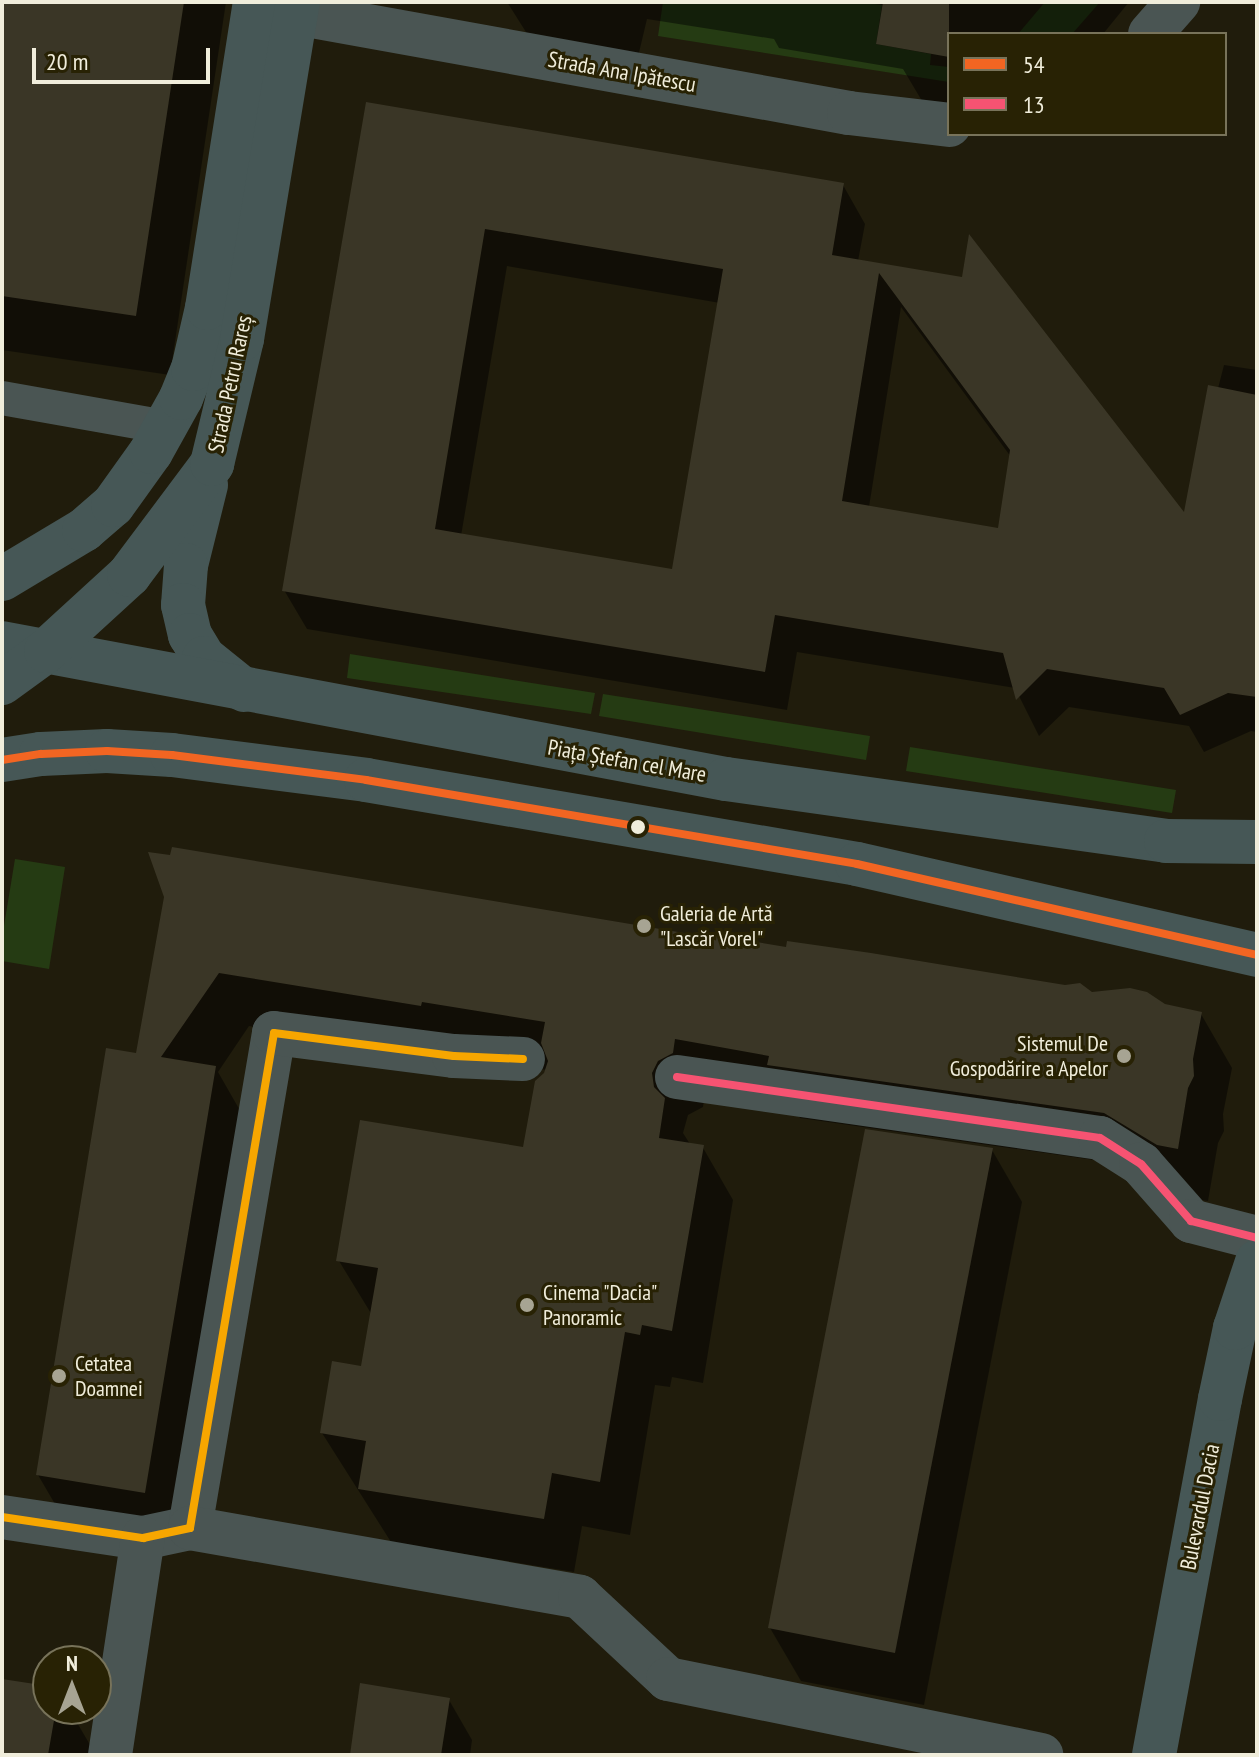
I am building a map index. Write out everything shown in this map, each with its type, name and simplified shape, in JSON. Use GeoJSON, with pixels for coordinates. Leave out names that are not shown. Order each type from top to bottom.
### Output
{"type":"FeatureCollection","features":[{"type":"Feature","properties":{"kind":"main road","name":"Strada Petru Rareș"},"geometry":{"type":"LineString","coordinates":[[2,579],[84,530],[113,505],[165,427],[193,369],[283,6]]}},
{"type":"Feature","properties":{"kind":"main road","name":"Strada Petru Rareș"},"geometry":{"type":"LineString","coordinates":[[2,683],[46,651],[129,575],[212,464],[242,339],[283,6]]}},
{"type":"Feature","properties":{"kind":"main road"},"geometry":{"type":"LineString","coordinates":[[212,464],[186,565],[183,605],[190,635],[204,658],[246,692]]}},
{"type":"Feature","properties":{"kind":"main road","name":"Piața Ștefan cel Mare"},"geometry":{"type":"LineString","coordinates":[[2,643],[246,692],[726,779],[1166,841],[1257,842]]}},
{"type":"Feature","properties":{"kind":"main road"},"geometry":{"type":"LineString","coordinates":[[2,760],[41,754],[107,751],[172,755],[366,780],[857,864],[1257,955]]}},
{"type":"Feature","properties":{"kind":"main road","name":"Bulevardul Dacia"},"geometry":{"type":"LineString","coordinates":[[1154,1755],[1220,1399],[1235,1328],[1257,1262]]}},
{"type":"Feature","properties":{"kind":"street"},"geometry":{"type":"LineString","coordinates":[[1152,32],[1178,2]]}},
{"type":"Feature","properties":{"kind":"street","name":"Strada Ana Ipătescu"},"geometry":{"type":"LineString","coordinates":[[283,6],[849,113],[947,125]]}},
{"type":"Feature","properties":{"kind":"street"},"geometry":{"type":"LineString","coordinates":[[190,1528],[274,1033],[454,1056],[523,1059]]}},
{"type":"Feature","properties":{"kind":"street"},"geometry":{"type":"LineString","coordinates":[[677,1077],[1100,1138],[1141,1164],[1191,1221],[1257,1238]]}},
{"type":"Feature","properties":{"kind":"street"},"geometry":{"type":"LineString","coordinates":[[2,1517],[143,1538],[190,1528],[580,1597],[668,1679],[1041,1755]]}},
{"type":"Feature","properties":{"kind":"street"},"geometry":{"type":"LineString","coordinates":[[110,1755],[143,1538]]}},
{"type":"Feature","properties":{"kind":"lane"},"geometry":{"type":"LineString","coordinates":[[2,398],[165,427]]}},
{"type":"Feature","properties":{"kind":"green space"},"geometry":{"type":"Polygon","coordinates":[[[663,2],[862,2],[882,5],[876,44],[931,54],[930,65],[947,67],[947,82],[658,36],[663,2]]]}},
{"type":"Feature","properties":{"kind":"green space"},"geometry":{"type":"Polygon","coordinates":[[[1045,2],[1100,2],[1074,32],[1020,32],[1045,2]]]}},
{"type":"Feature","properties":{"kind":"green space"},"geometry":{"type":"Polygon","coordinates":[[[350,654],[595,693],[591,714],[347,678],[350,654]]]}},
{"type":"Feature","properties":{"kind":"green space"},"geometry":{"type":"Polygon","coordinates":[[[603,694],[870,736],[866,760],[599,716],[603,694]]]}},
{"type":"Feature","properties":{"kind":"green space"},"geometry":{"type":"Polygon","coordinates":[[[910,747],[1176,790],[1172,813],[906,771],[910,747]]]}},
{"type":"Feature","properties":{"kind":"green space"},"geometry":{"type":"Polygon","coordinates":[[[15,859],[65,867],[49,969],[2,961],[2,938],[15,859]]]}},
{"type":"Feature","properties":{"kind":"building"},"geometry":{"type":"Polygon","coordinates":[[[2,2],[184,2],[136,316],[2,296],[2,2]]]}},
{"type":"Feature","properties":{"kind":"building"},"geometry":{"type":"Polygon","coordinates":[[[883,2],[949,2],[947,57],[876,44],[883,2]]]}},
{"type":"Feature","properties":{"kind":"building"},"geometry":{"type":"Polygon","coordinates":[[[366,102],[844,183],[832,255],[962,277],[969,234],[1184,512],[1208,385],[1257,395],[1257,697],[1228,693],[1180,715],[1164,688],[1047,669],[1016,700],[1003,653],[775,615],[765,672],[282,591],[366,102]],[[485,229],[435,529],[672,569],[723,269],[485,229]],[[879,273],[842,501],[998,528],[1010,450],[879,273]]]}},
{"type":"Feature","properties":{"kind":"building"},"geometry":{"type":"Polygon","coordinates":[[[172,847],[696,935],[696,932],[786,947],[787,941],[1065,985],[1080,983],[1092,992],[1130,988],[1147,992],[1165,1004],[1202,1012],[1193,1059],[1194,1076],[1188,1088],[1178,1149],[1157,1145],[1104,1113],[767,1065],[769,1056],[675,1039],[673,1053],[658,1061],[652,1073],[654,1087],[665,1098],[659,1138],[704,1145],[672,1331],[642,1325],[640,1335],[625,1332],[600,1482],[552,1473],[544,1519],[358,1489],[366,1441],[320,1433],[332,1361],[361,1366],[378,1268],[336,1261],[360,1120],[523,1147],[535,1081],[544,1073],[548,1061],[541,1043],[545,1022],[422,1002],[421,1006],[219,973],[161,1057],[216,1066],[145,1493],[36,1475],[106,1048],[136,1053],[164,897],[148,852],[170,855],[172,847]]]}},
{"type":"Feature","properties":{"kind":"building"},"geometry":{"type":"Polygon","coordinates":[[[865,1129],[993,1148],[895,1653],[768,1628],[865,1129]]]}},
{"type":"Feature","properties":{"kind":"building"},"geometry":{"type":"Polygon","coordinates":[[[2,1679],[32,1684],[32,1725],[53,1725],[48,1755],[2,1755],[2,1679]]]}},
{"type":"Feature","properties":{"kind":"building"},"geometry":{"type":"Polygon","coordinates":[[[360,1683],[450,1698],[441,1755],[350,1755],[360,1683]]]}},
{"type":"Feature","properties":{"kind":"transit line","name":"54"},"geometry":{"type":"LineString","coordinates":[[2,760],[41,754],[107,751],[172,755],[366,780],[857,864],[1257,955]]}},
{"type":"Feature","properties":{"kind":"transit line"},"geometry":{"type":"LineString","coordinates":[[2,1517],[143,1538],[190,1528],[274,1033],[454,1056],[523,1059]]}},
{"type":"Feature","properties":{"kind":"transit line","name":"13"},"geometry":{"type":"LineString","coordinates":[[677,1077],[1100,1138],[1141,1164],[1191,1221],[1257,1238]]}},
{"type":"Feature","properties":{"kind":"place","name":"Galeria de Artă \"Lascăr Vorel\""},"geometry":{"type":"Point","coordinates":[644,926]}},
{"type":"Feature","properties":{"kind":"place","name":"Sistemul De Gospodărire a Apelor"},"geometry":{"type":"Point","coordinates":[1124,1056]}},
{"type":"Feature","properties":{"kind":"place","name":"Cinema \"Dacia\" Panoramic"},"geometry":{"type":"Point","coordinates":[527,1305]}},
{"type":"Feature","properties":{"kind":"place","name":"Cetatea Doamnei"},"geometry":{"type":"Point","coordinates":[59,1376]}}]}
